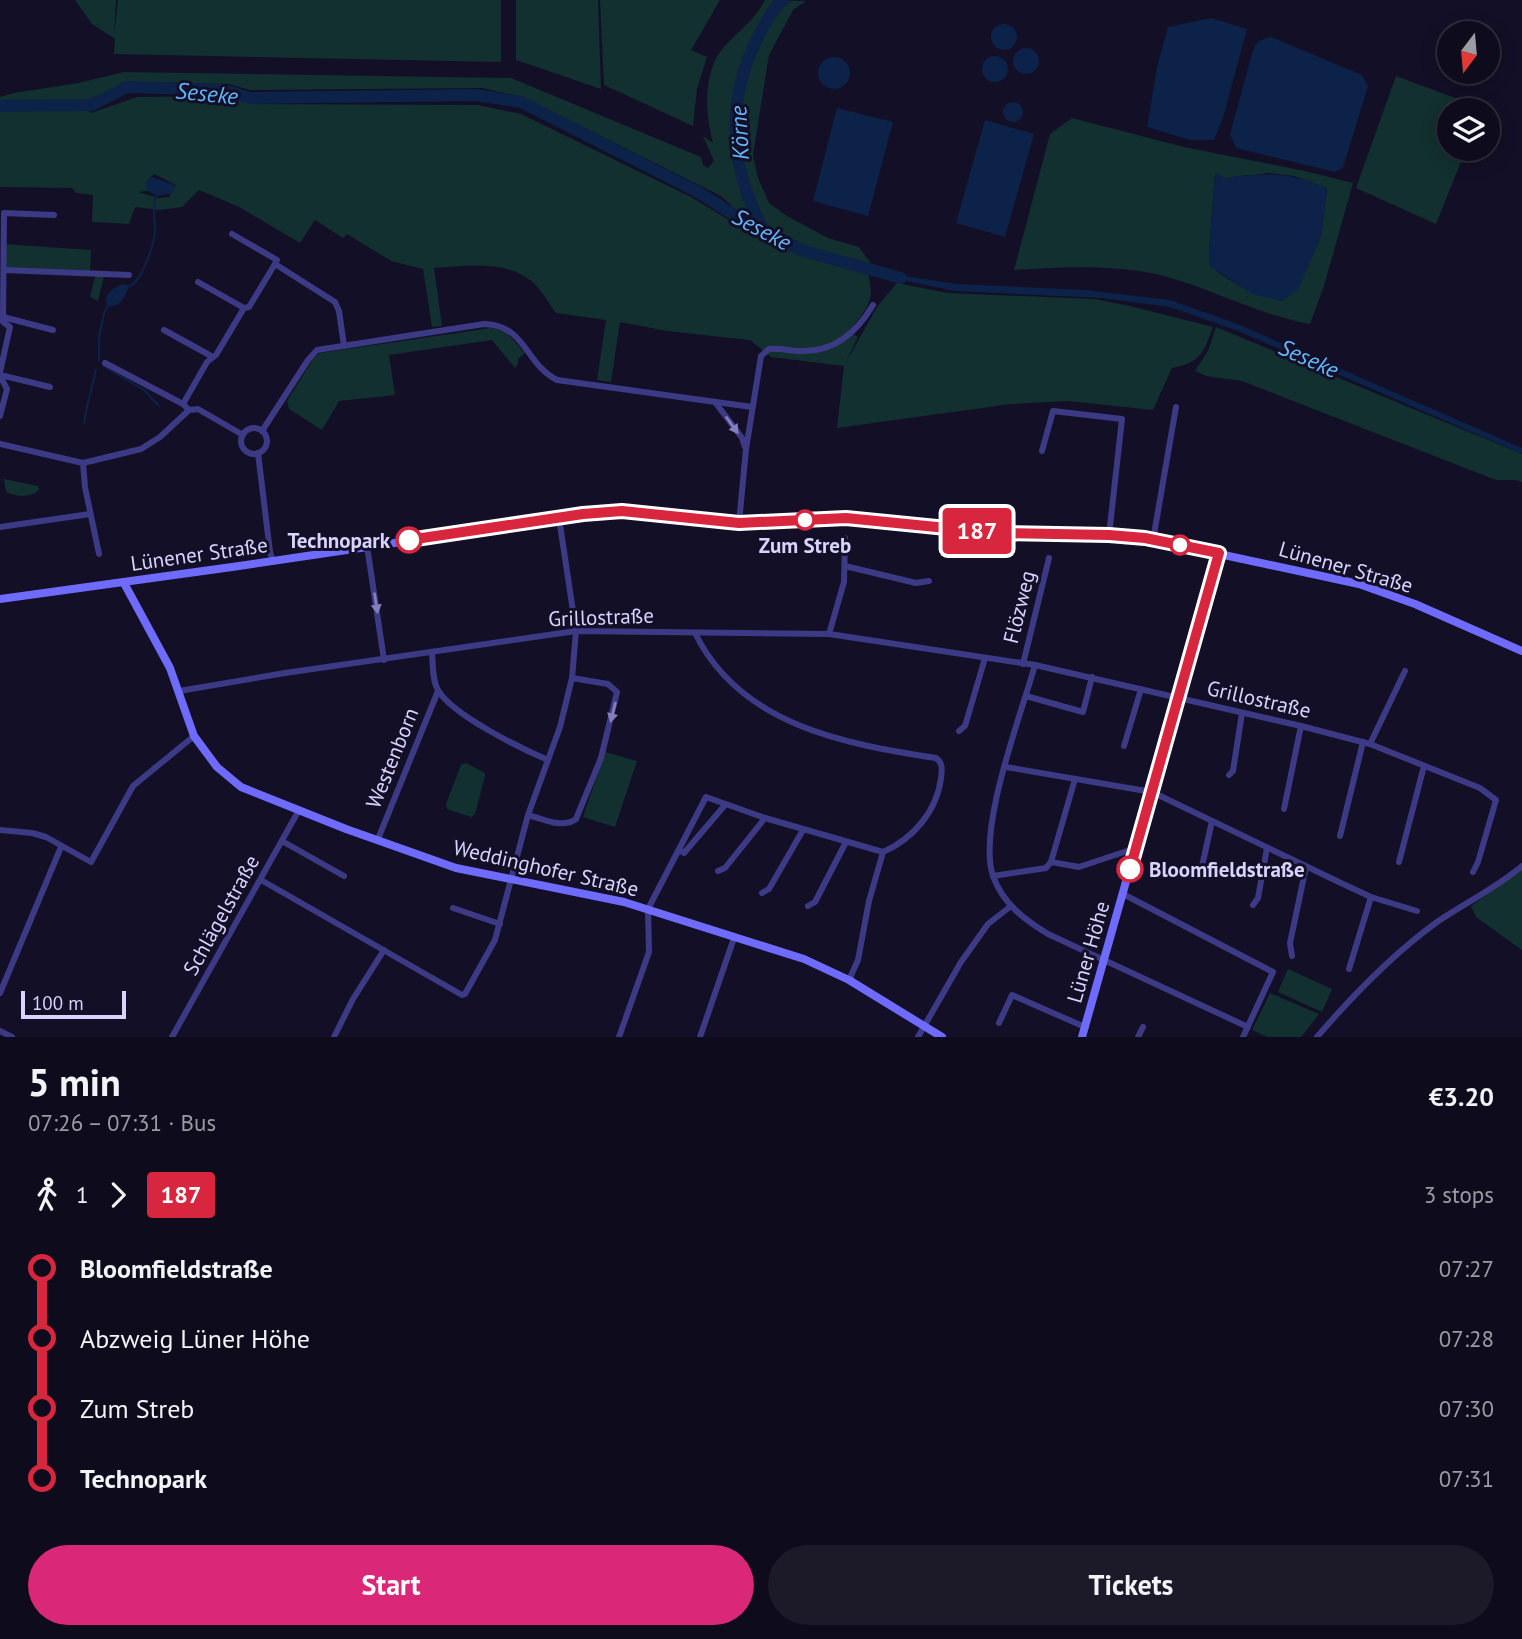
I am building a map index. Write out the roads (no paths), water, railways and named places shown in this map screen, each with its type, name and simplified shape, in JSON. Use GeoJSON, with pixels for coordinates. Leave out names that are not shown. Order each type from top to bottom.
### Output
{"type":"FeatureCollection","features":[{"type":"Feature","properties":{"kind":"main road","name":"Lünener Straße"},"geometry":{"type":"LineString","coordinates":[[0,598],[124,583],[604,512],[638,511],[739,523],[846,518],[997,533],[1109,535],[1153,540],[1332,578],[1371,589],[1415,604],[1522,651]]}},
{"type":"Feature","properties":{"kind":"main road","name":"Lüner Höhe"},"geometry":{"type":"LineString","coordinates":[[1082,1037],[1219,553]]}},
{"type":"Feature","properties":{"kind":"main road","name":"Weddinghofer Straße"},"geometry":{"type":"LineString","coordinates":[[124,583],[170,668],[194,736],[217,767],[241,787],[456,868],[582,892],[648,909],[804,959],[849,980],[942,1037]]}},
{"type":"Feature","properties":{"kind":"street"},"geometry":{"type":"LineString","coordinates":[[0,416],[7,389],[0,375],[10,327],[3,322],[4,213],[54,215]]}},
{"type":"Feature","properties":{"kind":"street"},"geometry":{"type":"LineString","coordinates":[[183,404],[206,362],[216,355],[277,260],[232,234]]}},
{"type":"Feature","properties":{"kind":"street"},"geometry":{"type":"LineString","coordinates":[[275,264],[335,302],[340,311],[344,346]]}},
{"type":"Feature","properties":{"kind":"street"},"geometry":{"type":"LineString","coordinates":[[4,271],[129,275]]}},
{"type":"Feature","properties":{"kind":"street"},"geometry":{"type":"LineString","coordinates":[[198,282],[244,308]]}},
{"type":"Feature","properties":{"kind":"street"},"geometry":{"type":"LineString","coordinates":[[739,523],[746,449],[759,361],[765,351],[776,349],[804,352],[830,347],[852,335],[873,306]]}},
{"type":"Feature","properties":{"kind":"street"},"geometry":{"type":"LineString","coordinates":[[3,317],[53,330]]}},
{"type":"Feature","properties":{"kind":"street"},"geometry":{"type":"LineString","coordinates":[[262,430],[314,352],[494,324],[514,333],[544,371],[557,380],[752,408]]}},
{"type":"Feature","properties":{"kind":"street"},"geometry":{"type":"LineString","coordinates":[[164,330],[213,357]]}},
{"type":"Feature","properties":{"kind":"street"},"geometry":{"type":"LineString","coordinates":[[104,363],[183,404],[189,410]]}},
{"type":"Feature","properties":{"kind":"street"},"geometry":{"type":"LineString","coordinates":[[0,375],[50,387]]}},
{"type":"Feature","properties":{"kind":"street"},"geometry":{"type":"LineString","coordinates":[[715,402],[742,439],[746,449]]}},
{"type":"Feature","properties":{"kind":"street"},"geometry":{"type":"LineString","coordinates":[[1153,540],[1176,407]]}},
{"type":"Feature","properties":{"kind":"street"},"geometry":{"type":"LineString","coordinates":[[0,444],[83,463],[141,449],[189,410],[198,409],[243,435]]}},
{"type":"Feature","properties":{"kind":"street"},"geometry":{"type":"LineString","coordinates":[[1042,451],[1053,411],[1122,419],[1109,535]]}},
{"type":"Feature","properties":{"kind":"street"},"geometry":{"type":"LineString","coordinates":[[248,429],[262,430],[267,441],[266,446],[258,453],[250,453],[243,447],[243,435],[248,429]]}},
{"type":"Feature","properties":{"kind":"street"},"geometry":{"type":"LineString","coordinates":[[258,453],[273,561]]}},
{"type":"Feature","properties":{"kind":"street"},"geometry":{"type":"LineString","coordinates":[[83,463],[99,554]]}},
{"type":"Feature","properties":{"kind":"street"},"geometry":{"type":"LineString","coordinates":[[0,527],[90,514]]}},
{"type":"Feature","properties":{"kind":"street"},"geometry":{"type":"LineString","coordinates":[[261,880],[462,995],[465,994],[490,953],[500,924],[528,815],[560,727],[572,678],[576,631],[559,518]]}},
{"type":"Feature","properties":{"kind":"street"},"geometry":{"type":"LineString","coordinates":[[829,634],[844,582],[845,538]]}},
{"type":"Feature","properties":{"kind":"street"},"geometry":{"type":"LineString","coordinates":[[367,546],[384,660]]}},
{"type":"Feature","properties":{"kind":"street","name":"Flözweg"},"geometry":{"type":"LineString","coordinates":[[1023,664],[1049,558]]}},
{"type":"Feature","properties":{"kind":"street"},"geometry":{"type":"LineString","coordinates":[[845,566],[916,583],[929,581]]}},
{"type":"Feature","properties":{"kind":"street","name":"Grillostraße"},"geometry":{"type":"LineString","coordinates":[[178,691],[576,631],[829,634],[1035,665],[1366,743],[1480,788],[1496,800],[1473,872]]}},
{"type":"Feature","properties":{"kind":"street"},"geometry":{"type":"LineString","coordinates":[[619,1037],[649,952],[648,909],[706,797],[803,830],[883,852],[894,847],[915,830],[933,808],[940,785],[943,769],[936,758],[851,743],[792,723],[764,709],[737,689],[704,651],[695,633]]}},
{"type":"Feature","properties":{"kind":"street"},"geometry":{"type":"LineString","coordinates":[[432,652],[438,691],[475,721],[548,760]]}},
{"type":"Feature","properties":{"kind":"street"},"geometry":{"type":"LineString","coordinates":[[959,731],[965,726],[985,658]]}},
{"type":"Feature","properties":{"kind":"street"},"geometry":{"type":"LineString","coordinates":[[1035,665],[990,825],[993,876],[1010,906],[1023,919],[1048,934],[1248,1027]]}},
{"type":"Feature","properties":{"kind":"street"},"geometry":{"type":"LineString","coordinates":[[1340,836],[1366,743],[1405,671]]}},
{"type":"Feature","properties":{"kind":"street"},"geometry":{"type":"LineString","coordinates":[[1026,696],[1083,712],[1092,677]]}},
{"type":"Feature","properties":{"kind":"street"},"geometry":{"type":"LineString","coordinates":[[528,815],[566,824],[576,819],[601,758],[617,692],[608,684],[572,678]]}},
{"type":"Feature","properties":{"kind":"street"},"geometry":{"type":"LineString","coordinates":[[1124,746],[1140,689]]}},
{"type":"Feature","properties":{"kind":"street","name":"Westenborn"},"geometry":{"type":"LineString","coordinates":[[378,839],[438,691]]}},
{"type":"Feature","properties":{"kind":"street"},"geometry":{"type":"LineString","coordinates":[[1229,775],[1233,771],[1242,713]]}},
{"type":"Feature","properties":{"kind":"street"},"geometry":{"type":"LineString","coordinates":[[1284,809],[1301,726]]}},
{"type":"Feature","properties":{"kind":"street"},"geometry":{"type":"LineString","coordinates":[[0,830],[46,837],[91,862],[134,786],[194,736]]}},
{"type":"Feature","properties":{"kind":"street"},"geometry":{"type":"LineString","coordinates":[[1399,862],[1424,766]]}},
{"type":"Feature","properties":{"kind":"street"},"geometry":{"type":"LineString","coordinates":[[1006,767],[1152,792],[1371,897],[1417,911]]}},
{"type":"Feature","properties":{"kind":"street"},"geometry":{"type":"LineString","coordinates":[[993,876],[1046,868],[1051,862],[1075,779]]}},
{"type":"Feature","properties":{"kind":"street"},"geometry":{"type":"LineString","coordinates":[[678,850],[684,853],[725,805]]}},
{"type":"Feature","properties":{"kind":"street","name":"Schlägelstraße"},"geometry":{"type":"LineString","coordinates":[[172,1037],[299,810]]}},
{"type":"Feature","properties":{"kind":"street"},"geometry":{"type":"LineString","coordinates":[[718,871],[725,868],[765,818]]}},
{"type":"Feature","properties":{"kind":"street"},"geometry":{"type":"LineString","coordinates":[[1197,876],[1201,871],[1212,821]]}},
{"type":"Feature","properties":{"kind":"street"},"geometry":{"type":"LineString","coordinates":[[762,893],[769,889],[803,830]]}},
{"type":"Feature","properties":{"kind":"street"},"geometry":{"type":"LineString","coordinates":[[282,841],[344,876]]}},
{"type":"Feature","properties":{"kind":"street"},"geometry":{"type":"LineString","coordinates":[[808,906],[815,902],[846,842]]}},
{"type":"Feature","properties":{"kind":"street"},"geometry":{"type":"LineString","coordinates":[[0,993],[61,847]]}},
{"type":"Feature","properties":{"kind":"street"},"geometry":{"type":"LineString","coordinates":[[1051,862],[1079,867],[1136,848]]}},
{"type":"Feature","properties":{"kind":"street"},"geometry":{"type":"LineString","coordinates":[[1253,905],[1258,898],[1267,848]]}},
{"type":"Feature","properties":{"kind":"street"},"geometry":{"type":"LineString","coordinates":[[849,980],[858,960],[869,901],[883,852]]}},
{"type":"Feature","properties":{"kind":"street"},"geometry":{"type":"LineString","coordinates":[[1317,1037],[1381,969],[1435,924],[1522,866]]}},
{"type":"Feature","properties":{"kind":"street"},"geometry":{"type":"LineString","coordinates":[[1292,956],[1290,943],[1306,867]]}},
{"type":"Feature","properties":{"kind":"street"},"geometry":{"type":"LineString","coordinates":[[1123,894],[1273,972],[1243,1037]]}},
{"type":"Feature","properties":{"kind":"street"},"geometry":{"type":"LineString","coordinates":[[1349,969],[1371,897]]}},
{"type":"Feature","properties":{"kind":"street"},"geometry":{"type":"LineString","coordinates":[[918,1037],[961,962],[988,924],[1010,906]]}},
{"type":"Feature","properties":{"kind":"street"},"geometry":{"type":"LineString","coordinates":[[453,908],[500,924]]}},
{"type":"Feature","properties":{"kind":"street"},"geometry":{"type":"LineString","coordinates":[[699,1037],[734,937]]}},
{"type":"Feature","properties":{"kind":"street"},"geometry":{"type":"LineString","coordinates":[[334,1037],[353,999],[384,950]]}},
{"type":"Feature","properties":{"kind":"street"},"geometry":{"type":"LineString","coordinates":[[999,1023],[1012,995],[1085,1027]]}},
{"type":"Feature","properties":{"kind":"street"},"geometry":{"type":"LineString","coordinates":[[1138,1037],[1143,1027]]}},
{"type":"Feature","properties":{"kind":"water"},"geometry":{"type":"Polygon","coordinates":[[[1211,18],[1247,29],[1223,118],[1214,140],[1190,140],[1147,127],[1157,67],[1168,27],[1211,18]]]}},
{"type":"Feature","properties":{"kind":"water"},"geometry":{"type":"Polygon","coordinates":[[[1004,24],[1013,28],[1017,37],[1013,46],[1004,50],[995,46],[991,37],[995,28],[1004,24]]]}},
{"type":"Feature","properties":{"kind":"water"},"geometry":{"type":"Polygon","coordinates":[[[1271,37],[1362,75],[1368,86],[1343,168],[1335,172],[1236,148],[1230,134],[1253,50],[1258,41],[1271,37]]]}},
{"type":"Feature","properties":{"kind":"water"},"geometry":{"type":"Polygon","coordinates":[[[1026,48],[1035,52],[1039,61],[1035,70],[1026,74],[1017,70],[1013,61],[1017,52],[1026,48]]]}},
{"type":"Feature","properties":{"kind":"water"},"geometry":{"type":"Polygon","coordinates":[[[995,56],[1004,60],[1008,69],[1004,78],[995,82],[986,78],[982,69],[986,60],[995,56]]]}},
{"type":"Feature","properties":{"kind":"water"},"geometry":{"type":"Polygon","coordinates":[[[834,57],[845,62],[850,73],[845,84],[834,89],[823,84],[818,73],[823,62],[834,57]]]}},
{"type":"Feature","properties":{"kind":"water"},"geometry":{"type":"Polygon","coordinates":[[[1013,102],[1020,105],[1023,112],[1020,119],[1013,122],[1006,119],[1003,112],[1006,105],[1013,102]]]}},
{"type":"Feature","properties":{"kind":"water"},"geometry":{"type":"Polygon","coordinates":[[[837,108],[893,122],[868,216],[813,201],[837,108]]]}},
{"type":"Feature","properties":{"kind":"water"},"geometry":{"type":"Polygon","coordinates":[[[985,120],[1034,134],[1005,237],[956,223],[985,120]]]}},
{"type":"Feature","properties":{"kind":"water"},"geometry":{"type":"Polygon","coordinates":[[[1215,173],[1226,179],[1283,175],[1327,188],[1321,237],[1298,290],[1282,301],[1252,294],[1210,266],[1215,173]]]}},
{"type":"Feature","properties":{"kind":"water"},"geometry":{"type":"Polygon","coordinates":[[[152,177],[175,185],[173,193],[158,196],[147,191],[146,183],[152,177]]]}},
{"type":"Feature","properties":{"kind":"water"},"geometry":{"type":"Polygon","coordinates":[[[887,270],[905,276],[957,284],[1085,290],[1170,300],[1235,323],[1522,448],[1522,454],[1238,331],[1170,307],[1102,298],[955,291],[892,278],[886,276],[887,270]]]}},
{"type":"Feature","properties":{"kind":"water"},"geometry":{"type":"Polygon","coordinates":[[[123,284],[130,286],[122,300],[117,305],[108,306],[107,295],[123,284]]]}},
{"type":"Feature","properties":{"kind":"waterway","name":"Körne"},"geometry":{"type":"LineString","coordinates":[[764,230],[752,206],[738,158],[736,109],[748,59],[767,21],[783,0]]}},
{"type":"Feature","properties":{"kind":"waterway","name":"Seseke"},"geometry":{"type":"LineString","coordinates":[[0,106],[92,105],[127,87],[224,90],[250,98],[476,95],[521,102],[698,192],[750,225],[804,251],[901,278]]}},
{"type":"Feature","properties":{"kind":"waterway"},"geometry":{"type":"LineString","coordinates":[[130,286],[139,277],[153,243],[156,195]]}},
{"type":"Feature","properties":{"kind":"waterway"},"geometry":{"type":"LineString","coordinates":[[99,360],[99,338],[108,306]]}},
{"type":"Feature","properties":{"kind":"waterway"},"geometry":{"type":"LineString","coordinates":[[103,366],[144,390],[159,406]]}},
{"type":"Feature","properties":{"kind":"waterway"},"geometry":{"type":"LineString","coordinates":[[84,423],[96,370]]}},
{"type":"Feature","properties":{"kind":"place","name":"Zum Streb"},"geometry":{"type":"Point","coordinates":[805,520]}},
{"type":"Feature","properties":{"kind":"place","name":"Technopark"},"geometry":{"type":"Point","coordinates":[409,540]}},
{"type":"Feature","properties":{"kind":"place","name":"Bloomfieldstraße"},"geometry":{"type":"Point","coordinates":[1130,869]}}]}
